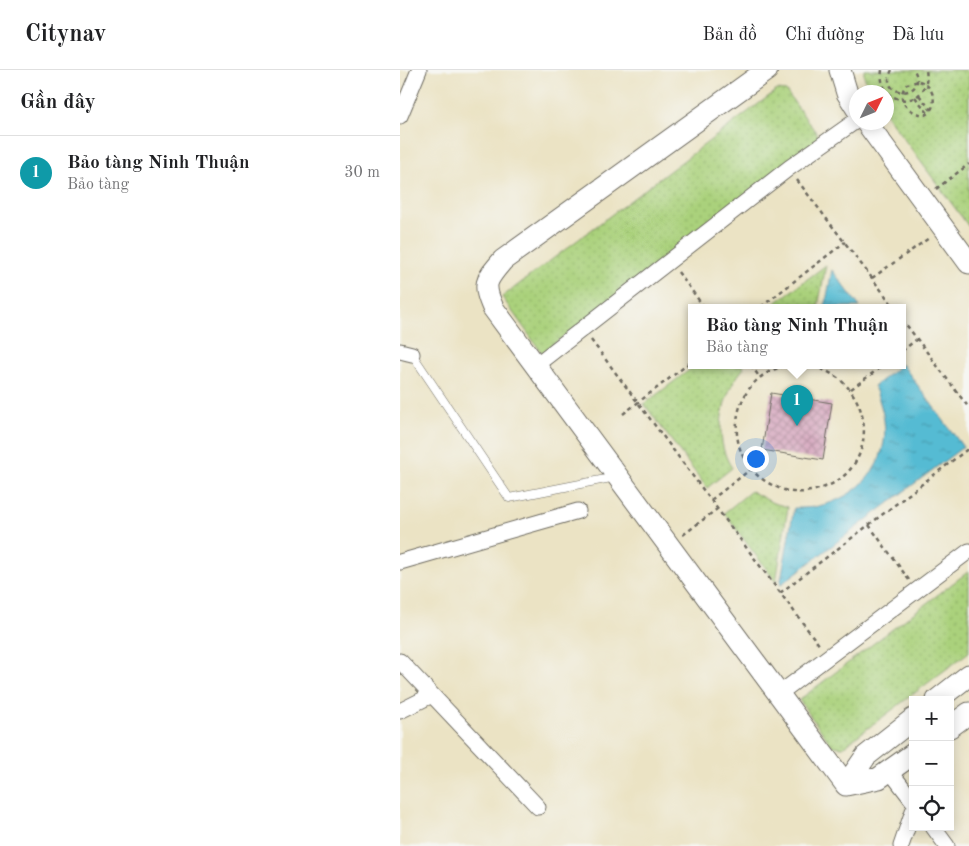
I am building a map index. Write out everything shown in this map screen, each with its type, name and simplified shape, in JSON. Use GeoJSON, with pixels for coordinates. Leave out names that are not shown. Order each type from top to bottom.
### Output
{"type":"FeatureCollection","features":[{"type":"Feature","properties":{"kind":"street"},"geometry":{"type":"LineString","coordinates":[[400,116],[419,70]]}},
{"type":"Feature","properties":{"kind":"street"},"geometry":{"type":"LineString","coordinates":[[767,70],[502,260],[489,276],[486,292],[493,308],[846,785]]}},
{"type":"Feature","properties":{"kind":"street"},"geometry":{"type":"LineString","coordinates":[[840,70],[849,97]]}},
{"type":"Feature","properties":{"kind":"street"},"geometry":{"type":"LineString","coordinates":[[536,365],[789,168],[849,125]]}},
{"type":"Feature","properties":{"kind":"street"},"geometry":{"type":"LineString","coordinates":[[872,130],[969,263]]}},
{"type":"Feature","properties":{"kind":"street"},"geometry":{"type":"LineString","coordinates":[[400,562],[578,510]]}},
{"type":"Feature","properties":{"kind":"street"},"geometry":{"type":"LineString","coordinates":[[780,694],[969,551]]}},
{"type":"Feature","properties":{"kind":"street"},"geometry":{"type":"LineString","coordinates":[[400,662],[538,807]]}},
{"type":"Feature","properties":{"kind":"street"},"geometry":{"type":"LineString","coordinates":[[942,696],[969,675]]}},
{"type":"Feature","properties":{"kind":"street"},"geometry":{"type":"LineString","coordinates":[[400,711],[432,695]]}},
{"type":"Feature","properties":{"kind":"street"},"geometry":{"type":"LineString","coordinates":[[954,723],[969,713]]}},
{"type":"Feature","properties":{"kind":"street"},"geometry":{"type":"LineString","coordinates":[[846,785],[866,756],[909,722]]}},
{"type":"Feature","properties":{"kind":"street"},"geometry":{"type":"LineString","coordinates":[[846,785],[879,778],[909,757]]}},
{"type":"Feature","properties":{"kind":"street"},"geometry":{"type":"LineString","coordinates":[[890,771],[909,796]]}},
{"type":"Feature","properties":{"kind":"street"},"geometry":{"type":"LineString","coordinates":[[901,846],[909,823]]}},
{"type":"Feature","properties":{"kind":"street"},"geometry":{"type":"LineString","coordinates":[[934,835],[946,846]]}},
{"type":"Feature","properties":{"kind":"lane"},"geometry":{"type":"LineString","coordinates":[[406,352],[509,498],[619,476]]}},
{"type":"Feature","properties":{"kind":"path"},"geometry":{"type":"LineString","coordinates":[[891,85],[890,74],[892,70]]}},
{"type":"Feature","properties":{"kind":"path"},"geometry":{"type":"LineString","coordinates":[[894,89],[902,92],[913,88],[917,81],[915,70]]}},
{"type":"Feature","properties":{"kind":"path"},"geometry":{"type":"LineString","coordinates":[[894,97],[902,100],[915,98],[926,84],[928,78],[926,70]]}},
{"type":"Feature","properties":{"kind":"path"},"geometry":{"type":"LineString","coordinates":[[883,85],[882,72],[890,74]]}},
{"type":"Feature","properties":{"kind":"path"},"geometry":{"type":"LineString","coordinates":[[917,81],[926,84],[932,90],[934,104],[928,113],[919,114],[913,112],[902,100],[902,92],[908,84],[917,81]]}},
{"type":"Feature","properties":{"kind":"path"},"geometry":{"type":"LineString","coordinates":[[919,94],[931,110]]}},
{"type":"Feature","properties":{"kind":"path"},"geometry":{"type":"LineString","coordinates":[[915,98],[928,113]]}},
{"type":"Feature","properties":{"kind":"path"},"geometry":{"type":"LineString","coordinates":[[922,199],[969,164]]}},
{"type":"Feature","properties":{"kind":"path"},"geometry":{"type":"LineString","coordinates":[[789,168],[892,304]]}},
{"type":"Feature","properties":{"kind":"path"},"geometry":{"type":"LineString","coordinates":[[872,278],[943,229]]}},
{"type":"Feature","properties":{"kind":"path"},"geometry":{"type":"LineString","coordinates":[[765,304],[845,242]]}},
{"type":"Feature","properties":{"kind":"path"},"geometry":{"type":"LineString","coordinates":[[670,261],[702,304]]}},
{"type":"Feature","properties":{"kind":"path"},"geometry":{"type":"LineString","coordinates":[[906,323],[969,408]]}},
{"type":"Feature","properties":{"kind":"path"},"geometry":{"type":"LineString","coordinates":[[583,329],[828,657]]}},
{"type":"Feature","properties":{"kind":"path"},"geometry":{"type":"LineString","coordinates":[[906,348],[918,339]]}},
{"type":"Feature","properties":{"kind":"path"},"geometry":{"type":"LineString","coordinates":[[623,414],[688,364]]}},
{"type":"Feature","properties":{"kind":"path"},"geometry":{"type":"LineString","coordinates":[[754,369],[760,378]]}},
{"type":"Feature","properties":{"kind":"path"},"geometry":{"type":"LineString","coordinates":[[776,369],[760,378],[746,393],[738,411],[736,432],[740,452],[750,469],[767,484],[788,492],[810,492],[831,485],[848,472],[860,453],[864,431],[862,409],[851,389],[836,375],[824,369]]}},
{"type":"Feature","properties":{"kind":"path"},"geometry":{"type":"LineString","coordinates":[[851,389],[878,369]]}},
{"type":"Feature","properties":{"kind":"path"},"geometry":{"type":"LineString","coordinates":[[780,593],[969,448]]}},
{"type":"Feature","properties":{"kind":"path"},"geometry":{"type":"LineString","coordinates":[[710,500],[750,469]]}},
{"type":"Feature","properties":{"kind":"path"},"geometry":{"type":"LineString","coordinates":[[670,545],[717,509]]}},
{"type":"Feature","properties":{"kind":"path"},"geometry":{"type":"LineString","coordinates":[[869,525],[916,590]]}},
{"type":"Feature","properties":{"kind":"green space"},"geometry":{"type":"Polygon","coordinates":[[[864,70],[966,70],[969,74],[969,227],[894,125],[894,85],[867,85],[864,70]]]}},
{"type":"Feature","properties":{"kind":"green space"},"geometry":{"type":"Polygon","coordinates":[[[777,90],[786,91],[820,138],[542,353],[502,297],[777,90]]]}},
{"type":"Feature","properties":{"kind":"green space"},"geometry":{"type":"Polygon","coordinates":[[[826,265],[819,304],[774,304],[826,265]]]}},
{"type":"Feature","properties":{"kind":"green space"},"geometry":{"type":"Polygon","coordinates":[[[691,369],[743,369],[730,390],[722,416],[722,443],[732,468],[707,488],[644,404],[691,369]]]}},
{"type":"Feature","properties":{"kind":"green space"},"geometry":{"type":"Polygon","coordinates":[[[751,491],[773,503],[788,507],[776,582],[724,513],[751,491]]]}},
{"type":"Feature","properties":{"kind":"green space"},"geometry":{"type":"Polygon","coordinates":[[[969,571],[969,652],[843,747],[832,746],[799,700],[969,571]]]}},
{"type":"Feature","properties":{"kind":"water"},"geometry":{"type":"Polygon","coordinates":[[[832,270],[858,304],[826,304],[832,270]]]}},
{"type":"Feature","properties":{"kind":"water"},"geometry":{"type":"Polygon","coordinates":[[[896,369],[906,369],[963,447],[780,585],[794,508],[824,505],[852,492],[873,471],[880,457],[885,427],[883,413],[874,386],[896,369]]]}},
{"type":"Feature","properties":{"kind":"building"},"geometry":{"type":"Polygon","coordinates":[[[771,393],[832,403],[823,460],[762,450],[771,393]]]}},
{"type":"Feature","properties":{"kind":"place","name":"Bảo tàng Ninh Thuận"},"geometry":{"type":"Point","coordinates":[797,426]}}]}
